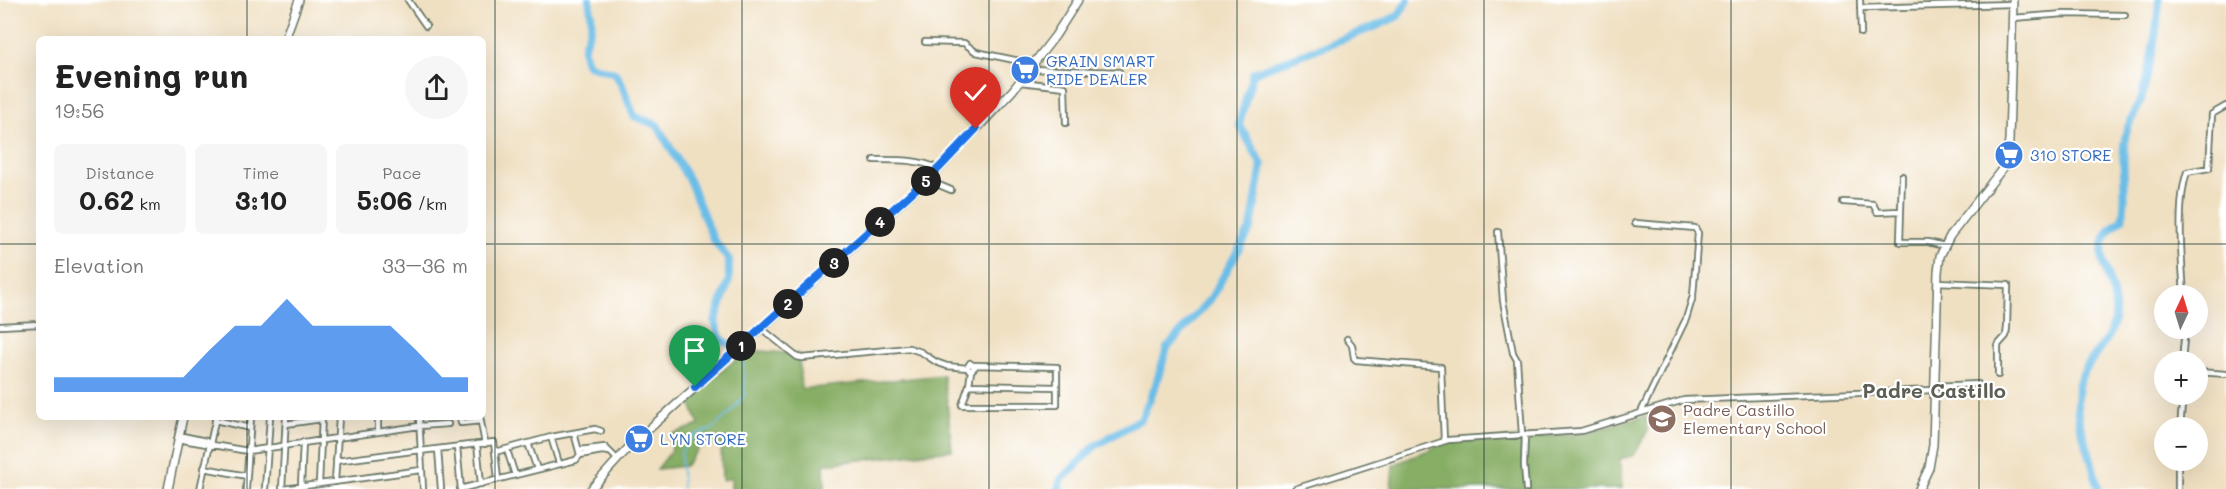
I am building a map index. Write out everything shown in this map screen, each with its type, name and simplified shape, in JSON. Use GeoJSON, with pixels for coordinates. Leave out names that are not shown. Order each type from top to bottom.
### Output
{"type":"FeatureCollection","features":[{"type":"Feature","properties":{"kind":"main road"},"geometry":{"type":"LineString","coordinates":[[286,36],[299,0]]}},
{"type":"Feature","properties":{"kind":"main road"},"geometry":{"type":"LineString","coordinates":[[591,489],[630,446],[939,168],[1020,81],[1055,36],[1078,0]]}},
{"type":"Feature","properties":{"kind":"main road"},"geometry":{"type":"LineString","coordinates":[[1919,489],[1929,468],[1933,445],[1937,282],[1940,256],[1944,246],[2006,164],[2009,141],[2013,2]]}},
{"type":"Feature","properties":{"kind":"main road"},"geometry":{"type":"LineString","coordinates":[[168,489],[182,420]]}},
{"type":"Feature","properties":{"kind":"street"},"geometry":{"type":"LineString","coordinates":[[408,0],[426,26]]}},
{"type":"Feature","properties":{"kind":"street"},"geometry":{"type":"LineString","coordinates":[[1860,0],[1861,33]]}},
{"type":"Feature","properties":{"kind":"street"},"geometry":{"type":"LineString","coordinates":[[1860,8],[2013,2]]}},
{"type":"Feature","properties":{"kind":"street"},"geometry":{"type":"LineString","coordinates":[[2013,18],[2064,14],[2125,15]]}},
{"type":"Feature","properties":{"kind":"street"},"geometry":{"type":"LineString","coordinates":[[925,42],[964,43],[976,52],[1031,66],[1119,72]]}},
{"type":"Feature","properties":{"kind":"street"},"geometry":{"type":"LineString","coordinates":[[1020,81],[1065,87],[1066,123]]}},
{"type":"Feature","properties":{"kind":"street"},"geometry":{"type":"LineString","coordinates":[[2184,285],[2181,209],[2184,180],[2187,172],[2209,168],[2212,114],[2226,106]]}},
{"type":"Feature","properties":{"kind":"street"},"geometry":{"type":"LineString","coordinates":[[874,160],[904,160],[939,168]]}},
{"type":"Feature","properties":{"kind":"street"},"geometry":{"type":"LineString","coordinates":[[1902,176],[1899,242],[1928,242],[1944,246]]}},
{"type":"Feature","properties":{"kind":"street"},"geometry":{"type":"LineString","coordinates":[[927,180],[951,190]]}},
{"type":"Feature","properties":{"kind":"street"},"geometry":{"type":"LineString","coordinates":[[1843,201],[1873,204],[1877,212],[1900,211]]}},
{"type":"Feature","properties":{"kind":"street"},"geometry":{"type":"LineString","coordinates":[[1635,223],[1695,228],[1698,233],[1696,280],[1686,319],[1641,412]]}},
{"type":"Feature","properties":{"kind":"street"},"geometry":{"type":"LineString","coordinates":[[1498,232],[1503,301],[1513,353],[1517,360],[1526,489]]}},
{"type":"Feature","properties":{"kind":"street"},"geometry":{"type":"LineString","coordinates":[[1937,282],[2008,285],[2007,327],[2006,336],[1998,345],[1998,375]]}},
{"type":"Feature","properties":{"kind":"street"},"geometry":{"type":"LineString","coordinates":[[0,326],[36,324]]}},
{"type":"Feature","properties":{"kind":"street"},"geometry":{"type":"LineString","coordinates":[[761,328],[797,357],[802,358],[909,348],[947,366],[969,369],[974,369],[974,365],[1057,367],[1056,406],[962,405],[969,385],[969,369]]}},
{"type":"Feature","properties":{"kind":"street"},"geometry":{"type":"LineString","coordinates":[[1347,339],[1352,345],[1356,360],[1441,367],[1444,441]]}},
{"type":"Feature","properties":{"kind":"street"},"geometry":{"type":"LineString","coordinates":[[2208,373],[2226,374]]}},
{"type":"Feature","properties":{"kind":"street"},"geometry":{"type":"LineString","coordinates":[[1294,489],[1444,441],[1581,431],[1684,400],[1978,384]]}},
{"type":"Feature","properties":{"kind":"street"},"geometry":{"type":"LineString","coordinates":[[969,385],[1057,387]]}},
{"type":"Feature","properties":{"kind":"street"},"geometry":{"type":"LineString","coordinates":[[200,489],[215,420]]}},
{"type":"Feature","properties":{"kind":"street"},"geometry":{"type":"LineString","coordinates":[[219,420],[250,428]]}},
{"type":"Feature","properties":{"kind":"street"},"geometry":{"type":"LineString","coordinates":[[246,489],[251,420]]}},
{"type":"Feature","properties":{"kind":"street"},"geometry":{"type":"LineString","coordinates":[[265,489],[270,420]]}},
{"type":"Feature","properties":{"kind":"street"},"geometry":{"type":"LineString","coordinates":[[286,420],[282,489],[421,470]]}},
{"type":"Feature","properties":{"kind":"street"},"geometry":{"type":"LineString","coordinates":[[286,424],[310,420]]}},
{"type":"Feature","properties":{"kind":"street"},"geometry":{"type":"LineString","coordinates":[[319,484],[322,420]]}},
{"type":"Feature","properties":{"kind":"street"},"geometry":{"type":"LineString","coordinates":[[335,482],[339,420]]}},
{"type":"Feature","properties":{"kind":"street"},"geometry":{"type":"LineString","coordinates":[[378,420],[378,432]]}},
{"type":"Feature","properties":{"kind":"street"},"geometry":{"type":"LineString","coordinates":[[419,420],[423,489]]}},
{"type":"Feature","properties":{"kind":"street"},"geometry":{"type":"LineString","coordinates":[[460,420],[461,423],[476,420]]}},
{"type":"Feature","properties":{"kind":"street"},"geometry":{"type":"LineString","coordinates":[[481,420],[485,444]]}},
{"type":"Feature","properties":{"kind":"street"},"geometry":{"type":"LineString","coordinates":[[178,437],[248,451],[268,449],[284,444],[448,424]]}},
{"type":"Feature","properties":{"kind":"street"},"geometry":{"type":"LineString","coordinates":[[495,452],[551,436],[596,429],[601,432]]}},
{"type":"Feature","properties":{"kind":"street"},"geometry":{"type":"LineString","coordinates":[[457,447],[461,489],[576,460],[580,453],[574,433]]}},
{"type":"Feature","properties":{"kind":"street"},"geometry":{"type":"LineString","coordinates":[[551,436],[559,463]]}},
{"type":"Feature","properties":{"kind":"street"},"geometry":{"type":"LineString","coordinates":[[301,486],[303,442]]}},
{"type":"Feature","properties":{"kind":"street"},"geometry":{"type":"LineString","coordinates":[[336,461],[494,442],[498,479]]}},
{"type":"Feature","properties":{"kind":"street"},"geometry":{"type":"LineString","coordinates":[[528,443],[537,469]]}},
{"type":"Feature","properties":{"kind":"street"},"geometry":{"type":"LineString","coordinates":[[477,444],[481,484]]}},
{"type":"Feature","properties":{"kind":"street"},"geometry":{"type":"LineString","coordinates":[[438,449],[441,489]]}},
{"type":"Feature","properties":{"kind":"street"},"geometry":{"type":"LineString","coordinates":[[507,450],[514,475]]}},
{"type":"Feature","properties":{"kind":"street"},"geometry":{"type":"LineString","coordinates":[[580,453],[609,452],[617,459]]}},
{"type":"Feature","properties":{"kind":"street"},"geometry":{"type":"LineString","coordinates":[[204,468],[247,476]]}},
{"type":"Feature","properties":{"kind":"street"},"geometry":{"type":"LineString","coordinates":[[2178,471],[2178,489]]}},
{"type":"Feature","properties":{"kind":"green space"},"geometry":{"type":"Polygon","coordinates":[[[747,350],[799,354],[801,389],[943,375],[952,450],[824,464],[825,489],[731,489],[731,478],[722,480],[721,444],[700,447],[685,466],[657,469],[672,450],[669,435],[699,425],[689,399],[747,350]]]}},
{"type":"Feature","properties":{"kind":"green space"},"geometry":{"type":"Polygon","coordinates":[[[1646,416],[1648,430],[1634,455],[1620,459],[1622,489],[1391,489],[1393,465],[1447,442],[1580,434],[1646,416]]]}},
{"type":"Feature","properties":{"kind":"waterway"},"geometry":{"type":"LineString","coordinates":[[589,0],[592,23],[584,48],[588,65],[615,73],[634,116],[657,125],[690,182],[713,239],[729,260],[729,280],[715,322],[720,338],[731,346]]}},
{"type":"Feature","properties":{"kind":"waterway"},"geometry":{"type":"LineString","coordinates":[[1059,489],[1060,481],[1095,446],[1141,419],[1155,387],[1167,348],[1211,298],[1251,228],[1262,165],[1239,124],[1253,73],[1398,16],[1408,0]]}},
{"type":"Feature","properties":{"kind":"waterway"},"geometry":{"type":"LineString","coordinates":[[2098,489],[2079,420],[2078,387],[2088,365],[2105,342],[2113,325],[2114,302],[2102,252],[2104,241],[2110,230],[2122,220],[2125,199],[2124,144],[2127,129],[2141,100],[2155,38],[2159,0]]}},
{"type":"Feature","properties":{"kind":"waterway"},"geometry":{"type":"LineString","coordinates":[[682,489],[681,452],[695,435],[711,430],[745,395],[743,359]]}},
{"type":"Feature","properties":{"kind":"place","name":"GRAIN SMART RIDE DEALER"},"geometry":{"type":"Point","coordinates":[1025,70]}},
{"type":"Feature","properties":{"kind":"place","name":"310 STORE"},"geometry":{"type":"Point","coordinates":[2009,155]}},
{"type":"Feature","properties":{"kind":"place","name":"Padre Castillo Elementary School"},"geometry":{"type":"Point","coordinates":[1662,419]}},
{"type":"Feature","properties":{"kind":"place","name":"LYN STORE"},"geometry":{"type":"Point","coordinates":[639,439]}},
{"type":"Feature","properties":{"kind":"district","name":"Padre Castillo"},"geometry":{"type":"Point","coordinates":[1934,391]}},
{"type":"Feature","properties":{"kind":"route"},"geometry":{"type":"LineString","coordinates":[[695,387],[939,168],[976,129]]}}]}
